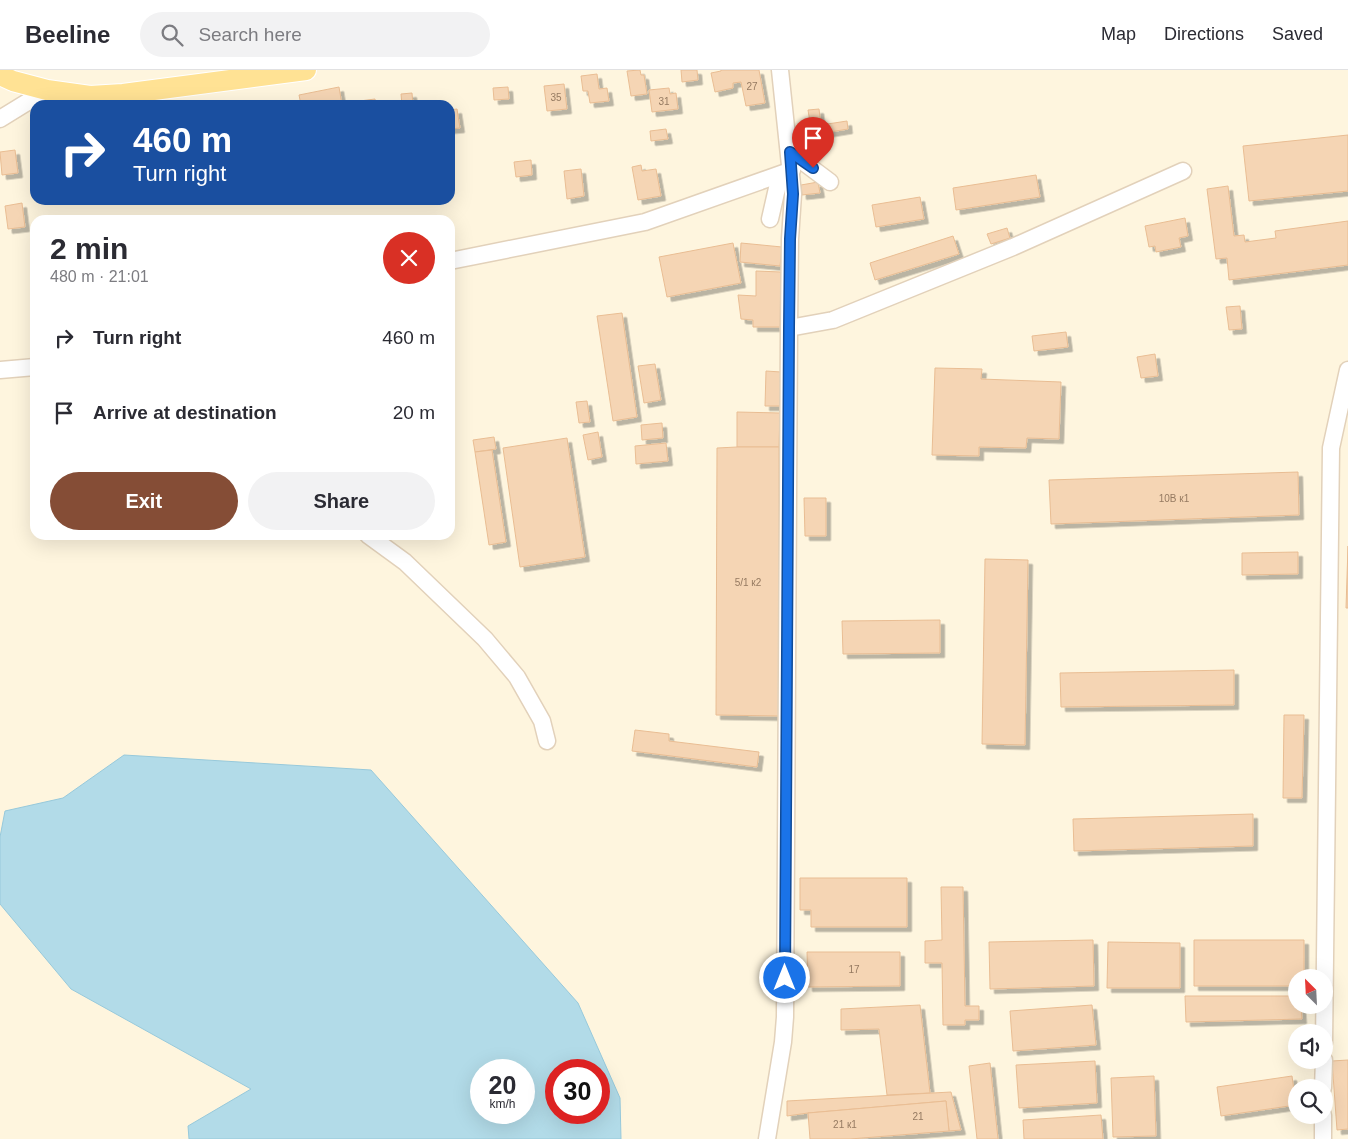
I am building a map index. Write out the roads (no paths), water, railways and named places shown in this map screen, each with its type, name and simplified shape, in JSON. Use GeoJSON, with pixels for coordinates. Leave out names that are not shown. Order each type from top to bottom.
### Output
{"type":"FeatureCollection","features":[{"type":"Feature","properties":{"kind":"main road"},"geometry":{"type":"LineString","coordinates":[[0,75],[47,90],[90,96],[123,94],[306,70]]}},
{"type":"Feature","properties":{"kind":"street"},"geometry":{"type":"LineString","coordinates":[[770,219],[786,172],[790,152],[780,70]]}},
{"type":"Feature","properties":{"kind":"street"},"geometry":{"type":"LineString","coordinates":[[31,100],[47,90]]}},
{"type":"Feature","properties":{"kind":"street"},"geometry":{"type":"LineString","coordinates":[[0,119],[30,100]]}},
{"type":"Feature","properties":{"kind":"street"},"geometry":{"type":"LineString","coordinates":[[790,152],[830,182]]}},
{"type":"Feature","properties":{"kind":"street"},"geometry":{"type":"LineString","coordinates":[[789,328],[833,320],[1012,247],[1183,171]]}},
{"type":"Feature","properties":{"kind":"street"},"geometry":{"type":"LineString","coordinates":[[455,260],[594,237],[645,222],[786,172]]}},
{"type":"Feature","properties":{"kind":"street"},"geometry":{"type":"LineString","coordinates":[[767,1139],[783,1042],[785,1017],[789,328],[790,239],[793,194],[786,172]]}},
{"type":"Feature","properties":{"kind":"street"},"geometry":{"type":"LineString","coordinates":[[0,370],[30,367]]}},
{"type":"Feature","properties":{"kind":"street"},"geometry":{"type":"LineString","coordinates":[[1324,1024],[1335,450],[1348,370]]}},
{"type":"Feature","properties":{"kind":"street"},"geometry":{"type":"LineString","coordinates":[[375,540],[405,562],[485,639],[517,677],[542,721],[547,741]]}},
{"type":"Feature","properties":{"kind":"street"},"geometry":{"type":"LineString","coordinates":[[1323,1124],[1323,1139]]}},
{"type":"Feature","properties":{"kind":"water"},"geometry":{"type":"Polygon","coordinates":[[[124,755],[371,770],[578,1003],[603,1059],[545,1059],[545,1124],[610,1124],[610,1075],[620,1098],[621,1139],[189,1139],[188,1126],[251,1089],[71,989],[0,904],[0,837],[5,811],[63,798],[124,755]]]}}]}
